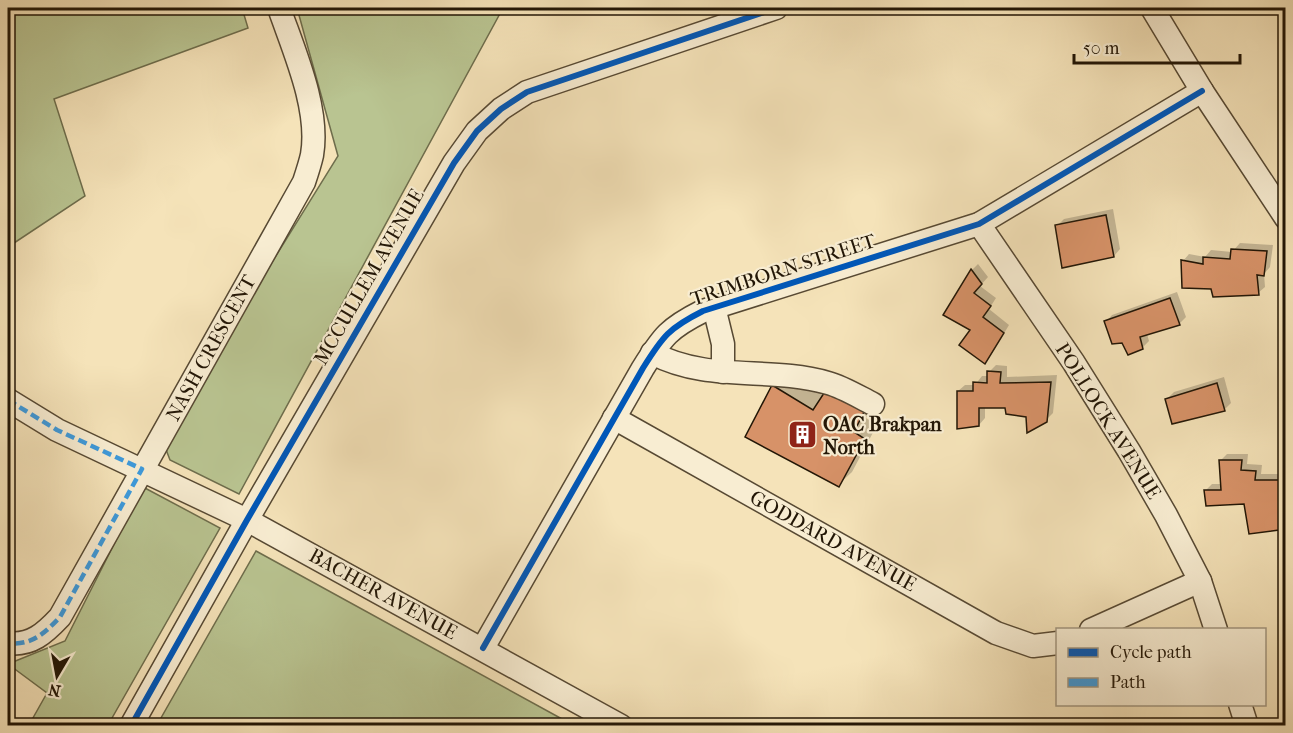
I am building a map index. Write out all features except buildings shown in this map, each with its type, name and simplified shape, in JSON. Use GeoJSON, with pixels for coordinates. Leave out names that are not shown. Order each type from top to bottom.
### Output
{"type":"FeatureCollection","features":[{"type":"Feature","properties":{"kind":"street","name":"NASH CRESCENT"},"geometry":{"type":"LineString","coordinates":[[8,643],[29,642],[45,633],[60,617],[304,182],[312,156],[313,135],[310,105],[279,8]]}},
{"type":"Feature","properties":{"kind":"street","name":"MCCULLEM AVENUE"},"geometry":{"type":"LineString","coordinates":[[131,726],[247,520],[454,163],[477,130],[501,109],[527,92],[776,8]]}},
{"type":"Feature","properties":{"kind":"street"},"geometry":{"type":"LineString","coordinates":[[1152,8],[1202,90],[1286,218]]}},
{"type":"Feature","properties":{"kind":"street","name":"TRIMBORN STREET"},"geometry":{"type":"LineString","coordinates":[[483,648],[652,353],[664,336],[680,322],[714,307],[979,224],[1202,90]]}},
{"type":"Feature","properties":{"kind":"street","name":"POLLOCK AVENUE"},"geometry":{"type":"LineString","coordinates":[[979,224],[1074,363],[1129,451],[1200,581],[1215,628]]}},
{"type":"Feature","properties":{"kind":"street"},"geometry":{"type":"LineString","coordinates":[[714,307],[723,344],[723,372]]}},
{"type":"Feature","properties":{"kind":"street"},"geometry":{"type":"LineString","coordinates":[[652,353],[668,362],[689,368],[777,375],[829,383],[873,404]]}},
{"type":"Feature","properties":{"kind":"street","name":"BACHER AVENUE"},"geometry":{"type":"LineString","coordinates":[[8,400],[57,430],[247,520],[621,726]]}},
{"type":"Feature","properties":{"kind":"street","name":"GODDARD AVENUE"},"geometry":{"type":"LineString","coordinates":[[614,418],[996,633],[1033,646],[1056,643]]}},
{"type":"Feature","properties":{"kind":"street"},"geometry":{"type":"LineString","coordinates":[[1095,628],[1200,581]]}},
{"type":"Feature","properties":{"kind":"street"},"geometry":{"type":"LineString","coordinates":[[1240,706],[1247,726]]}},
{"type":"Feature","properties":{"kind":"green space"},"geometry":{"type":"Polygon","coordinates":[[[8,8],[242,8],[248,28],[54,99],[85,196],[8,247],[8,8]]]}},
{"type":"Feature","properties":{"kind":"green space"},"geometry":{"type":"Polygon","coordinates":[[[297,8],[503,8],[239,494],[170,460],[162,439],[338,156],[297,8]]]}},
{"type":"Feature","properties":{"kind":"green space"},"geometry":{"type":"Polygon","coordinates":[[[143,487],[220,528],[108,725],[29,725],[47,693],[8,664],[65,641],[143,487]]]}},
{"type":"Feature","properties":{"kind":"green space"},"geometry":{"type":"Polygon","coordinates":[[[256,551],[573,725],[157,725],[256,551]]]}},
{"type":"Feature","properties":{"kind":"marked path"},"geometry":{"type":"LineString","coordinates":[[8,400],[57,430],[142,469],[60,617],[37,637],[24,642],[8,643]]}},
{"type":"Feature","properties":{"kind":"cycle path"},"geometry":{"type":"LineString","coordinates":[[131,726],[247,520],[454,163],[477,131],[501,109],[527,92],[776,8]]}},
{"type":"Feature","properties":{"kind":"cycle path"},"geometry":{"type":"LineString","coordinates":[[483,648],[643,368],[662,340],[674,328],[703,311],[979,224],[1202,91]]}},
{"type":"Feature","properties":{"kind":"place","name":"OAC Brakpan North"},"geometry":{"type":"Point","coordinates":[802,435]}}]}
